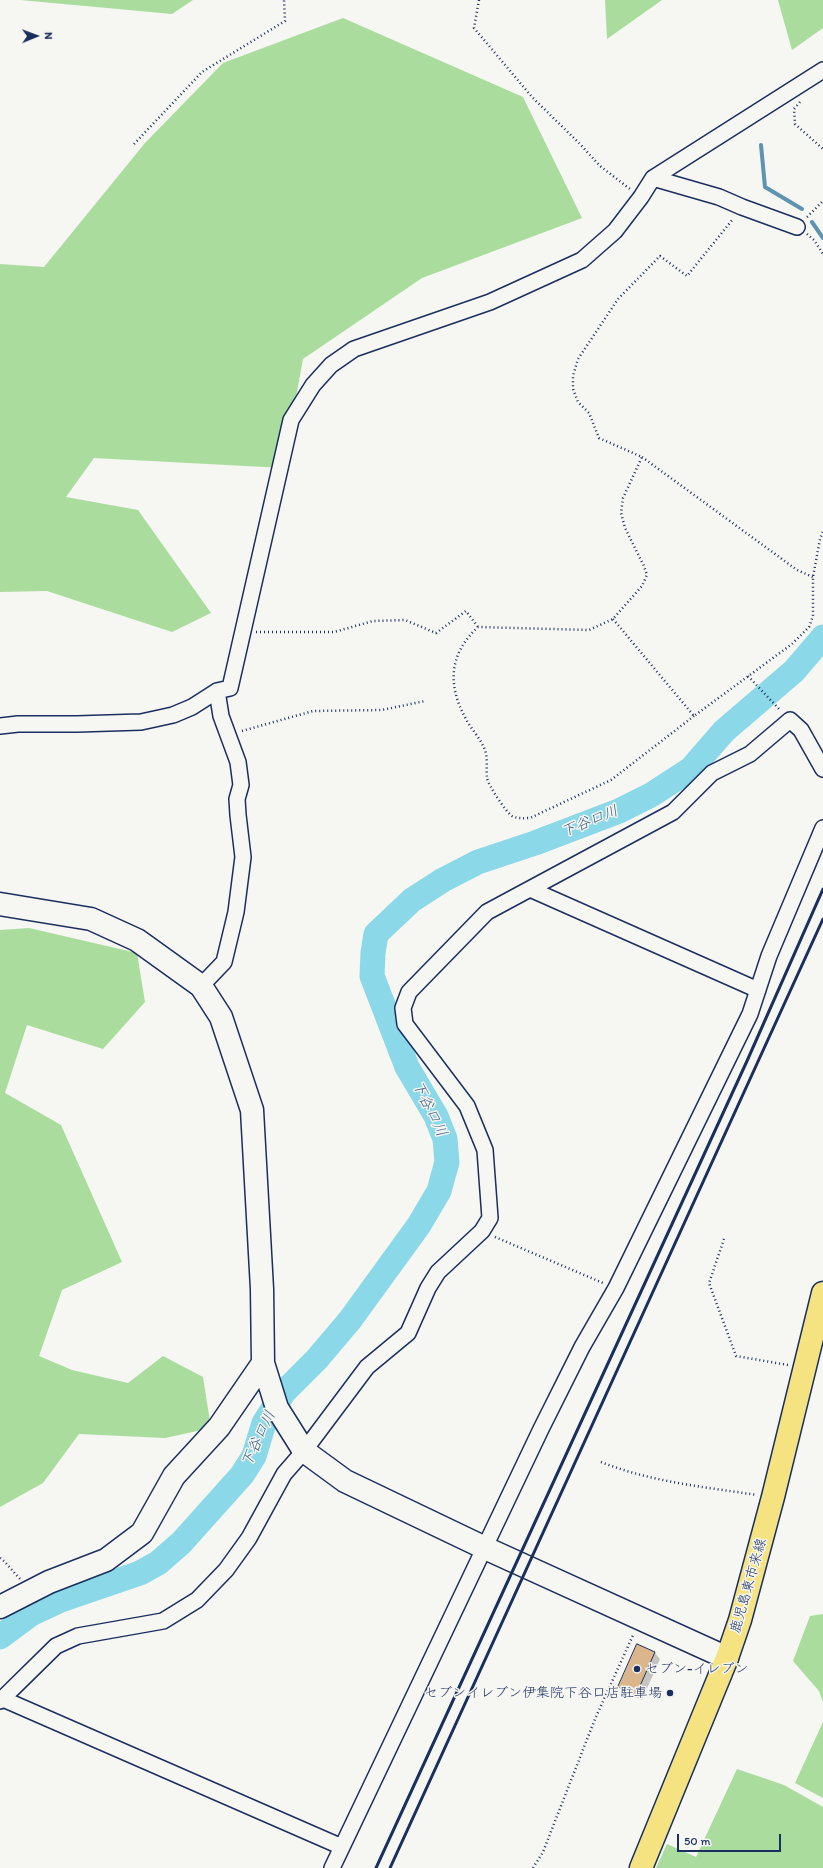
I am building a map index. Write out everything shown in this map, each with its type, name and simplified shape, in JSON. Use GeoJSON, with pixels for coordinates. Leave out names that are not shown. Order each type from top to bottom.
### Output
{"type":"FeatureCollection","features":[{"type":"Feature","properties":{"kind":"main road","name":"鹿児島東市来線"},"geometry":{"type":"LineString","coordinates":[[641,1868],[727,1658],[740,1620],[773,1497],[823,1293]]}},
{"type":"Feature","properties":{"kind":"street"},"geometry":{"type":"LineString","coordinates":[[0,726],[18,724],[141,722],[173,715],[192,707],[217,691],[230,688],[291,420],[313,385],[331,365],[354,349],[490,302],[582,260],[615,231],[641,197],[653,178],[823,70]]}},
{"type":"Feature","properties":{"kind":"street"},"geometry":{"type":"LineString","coordinates":[[653,178],[719,196],[742,207],[797,227]]}},
{"type":"Feature","properties":{"kind":"street"},"geometry":{"type":"LineString","coordinates":[[201,986],[224,962],[236,912],[243,856],[237,799],[241,785],[238,762],[221,716],[217,691]]}},
{"type":"Feature","properties":{"kind":"street"},"geometry":{"type":"LineString","coordinates":[[342,1846],[1,1700],[56,1646],[78,1636],[163,1621],[197,1600],[226,1570],[249,1538],[284,1474],[304,1451],[367,1366],[408,1333],[428,1288],[438,1272],[482,1231],[490,1218],[485,1150],[466,1106],[405,1024],[403,1008],[409,992],[487,912],[673,812],[712,773],[750,754],[790,720],[801,730],[823,768]]}},
{"type":"Feature","properties":{"kind":"street"},"geometry":{"type":"LineString","coordinates":[[332,1868],[582,1347],[616,1288],[750,1014],[770,956],[823,828]]}},
{"type":"Feature","properties":{"kind":"street"},"geometry":{"type":"LineString","coordinates":[[530,889],[758,990]]}},
{"type":"Feature","properties":{"kind":"street"},"geometry":{"type":"LineString","coordinates":[[0,904],[91,919],[137,940],[201,986],[221,1017],[252,1110],[262,1289],[263,1363],[277,1408],[304,1451],[345,1481],[640,1620],[727,1658]]}},
{"type":"Feature","properties":{"kind":"street"},"geometry":{"type":"LineString","coordinates":[[0,1607],[49,1582],[106,1560],[142,1533],[174,1476],[219,1427],[263,1363]]}},
{"type":"Feature","properties":{"kind":"path"},"geometry":{"type":"LineString","coordinates":[[134,144],[202,72],[285,21],[284,0]]}},
{"type":"Feature","properties":{"kind":"path"},"geometry":{"type":"LineString","coordinates":[[479,0],[474,28],[532,97],[600,166],[641,197]]}},
{"type":"Feature","properties":{"kind":"path"},"geometry":{"type":"LineString","coordinates":[[803,99],[794,109],[795,124],[823,149]]}},
{"type":"Feature","properties":{"kind":"path"},"geometry":{"type":"LineString","coordinates":[[742,207],[687,276],[660,256],[618,298],[578,360],[573,376],[573,389],[578,402],[589,413],[598,438],[642,457],[797,570],[814,577]]}},
{"type":"Feature","properties":{"kind":"path"},"geometry":{"type":"LineString","coordinates":[[642,457],[623,498],[621,512],[625,528],[647,575],[642,586],[614,619],[589,630],[478,627],[468,636],[459,649],[454,665],[454,686],[460,707],[485,751],[487,780],[510,815],[520,819],[530,818],[611,780],[694,716],[792,644],[809,628],[813,616],[814,577],[820,539],[823,531]]}},
{"type":"Feature","properties":{"kind":"path"},"geometry":{"type":"LineString","coordinates":[[243,632],[334,632],[373,621],[405,620],[436,633],[466,611],[478,627]]}},
{"type":"Feature","properties":{"kind":"path"},"geometry":{"type":"LineString","coordinates":[[614,619],[694,716]]}},
{"type":"Feature","properties":{"kind":"path"},"geometry":{"type":"LineString","coordinates":[[748,676],[790,720]]}},
{"type":"Feature","properties":{"kind":"path"},"geometry":{"type":"LineString","coordinates":[[229,735],[313,711],[382,710],[426,701]]}},
{"type":"Feature","properties":{"kind":"path"},"geometry":{"type":"LineString","coordinates":[[482,1231],[616,1288]]}},
{"type":"Feature","properties":{"kind":"path"},"geometry":{"type":"LineString","coordinates":[[724,1239],[709,1284],[736,1356],[804,1368]]}},
{"type":"Feature","properties":{"kind":"path"},"geometry":{"type":"LineString","coordinates":[[601,1462],[628,1473],[676,1483],[773,1497]]}},
{"type":"Feature","properties":{"kind":"path"},"geometry":{"type":"LineString","coordinates":[[0,1558],[31,1591]]}},
{"type":"Feature","properties":{"kind":"path"},"geometry":{"type":"LineString","coordinates":[[533,1868],[543,1852],[595,1719],[640,1620]]}},
{"type":"Feature","properties":{"kind":"green space"},"geometry":{"type":"Polygon","coordinates":[[[20,0],[193,0],[172,14],[20,0]]]}},
{"type":"Feature","properties":{"kind":"green space"},"geometry":{"type":"Polygon","coordinates":[[[605,0],[662,0],[607,39],[605,0]]]}},
{"type":"Feature","properties":{"kind":"green space"},"geometry":{"type":"Polygon","coordinates":[[[778,0],[823,0],[823,28],[792,50],[778,0]]]}},
{"type":"Feature","properties":{"kind":"green space"},"geometry":{"type":"Polygon","coordinates":[[[343,18],[523,97],[582,218],[422,278],[303,359],[283,468],[94,458],[66,497],[138,510],[211,613],[172,632],[47,591],[0,592],[0,264],[44,267],[145,143],[223,63],[343,18]]]}},
{"type":"Feature","properties":{"kind":"green space"},"geometry":{"type":"Polygon","coordinates":[[[29,928],[137,953],[145,1002],[103,1049],[27,1025],[5,1093],[61,1125],[122,1262],[62,1290],[39,1356],[72,1370],[128,1383],[163,1356],[203,1377],[211,1428],[165,1438],[79,1434],[43,1483],[0,1507],[0,930],[29,928]]]}},
{"type":"Feature","properties":{"kind":"green space"},"geometry":{"type":"Polygon","coordinates":[[[823,1614],[823,1702],[819,1691],[793,1661],[810,1616],[823,1614]]]}},
{"type":"Feature","properties":{"kind":"green space"},"geometry":{"type":"Polygon","coordinates":[[[823,1722],[823,1798],[795,1783],[823,1722]]]}},
{"type":"Feature","properties":{"kind":"green space"},"geometry":{"type":"Polygon","coordinates":[[[737,1769],[784,1785],[823,1807],[823,1868],[656,1868],[667,1844],[696,1857],[737,1769]]]}},
{"type":"Feature","properties":{"kind":"building","name":"セブン-イレブン"},"geometry":{"type":"Polygon","coordinates":[[[637,1644],[655,1652],[636,1695],[618,1687],[637,1644]]]}},
{"type":"Feature","properties":{"kind":"waterway"},"geometry":{"type":"LineString","coordinates":[[761,145],[765,187],[802,209]]}},
{"type":"Feature","properties":{"kind":"waterway"},"geometry":{"type":"LineString","coordinates":[[812,222],[823,238]]}},
{"type":"Feature","properties":{"kind":"waterway","name":"下谷口川"},"geometry":{"type":"LineString","coordinates":[[0,1637],[31,1614],[61,1600],[140,1573],[158,1563],[181,1543],[242,1475],[254,1456],[264,1423],[284,1392],[317,1359],[350,1320],[419,1225],[439,1191],[447,1162],[445,1139],[436,1116],[407,1067],[372,976],[376,934],[412,900],[443,880],[478,862],[535,843],[619,811],[651,795],[691,769],[724,731],[794,671],[823,637]]}},
{"type":"Feature","properties":{"kind":"railway"},"geometry":{"type":"LineString","coordinates":[[376,1868],[747,1061],[823,889]]}},
{"type":"Feature","properties":{"kind":"railway"},"geometry":{"type":"LineString","coordinates":[[390,1868],[823,919]]}},
{"type":"Feature","properties":{"kind":"place","name":"セブン-イレブン"},"geometry":{"type":"Point","coordinates":[637,1669]}},
{"type":"Feature","properties":{"kind":"place","name":"セブンイレブン伊集院下谷口店駐車場"},"geometry":{"type":"Point","coordinates":[670,1693]}}]}
